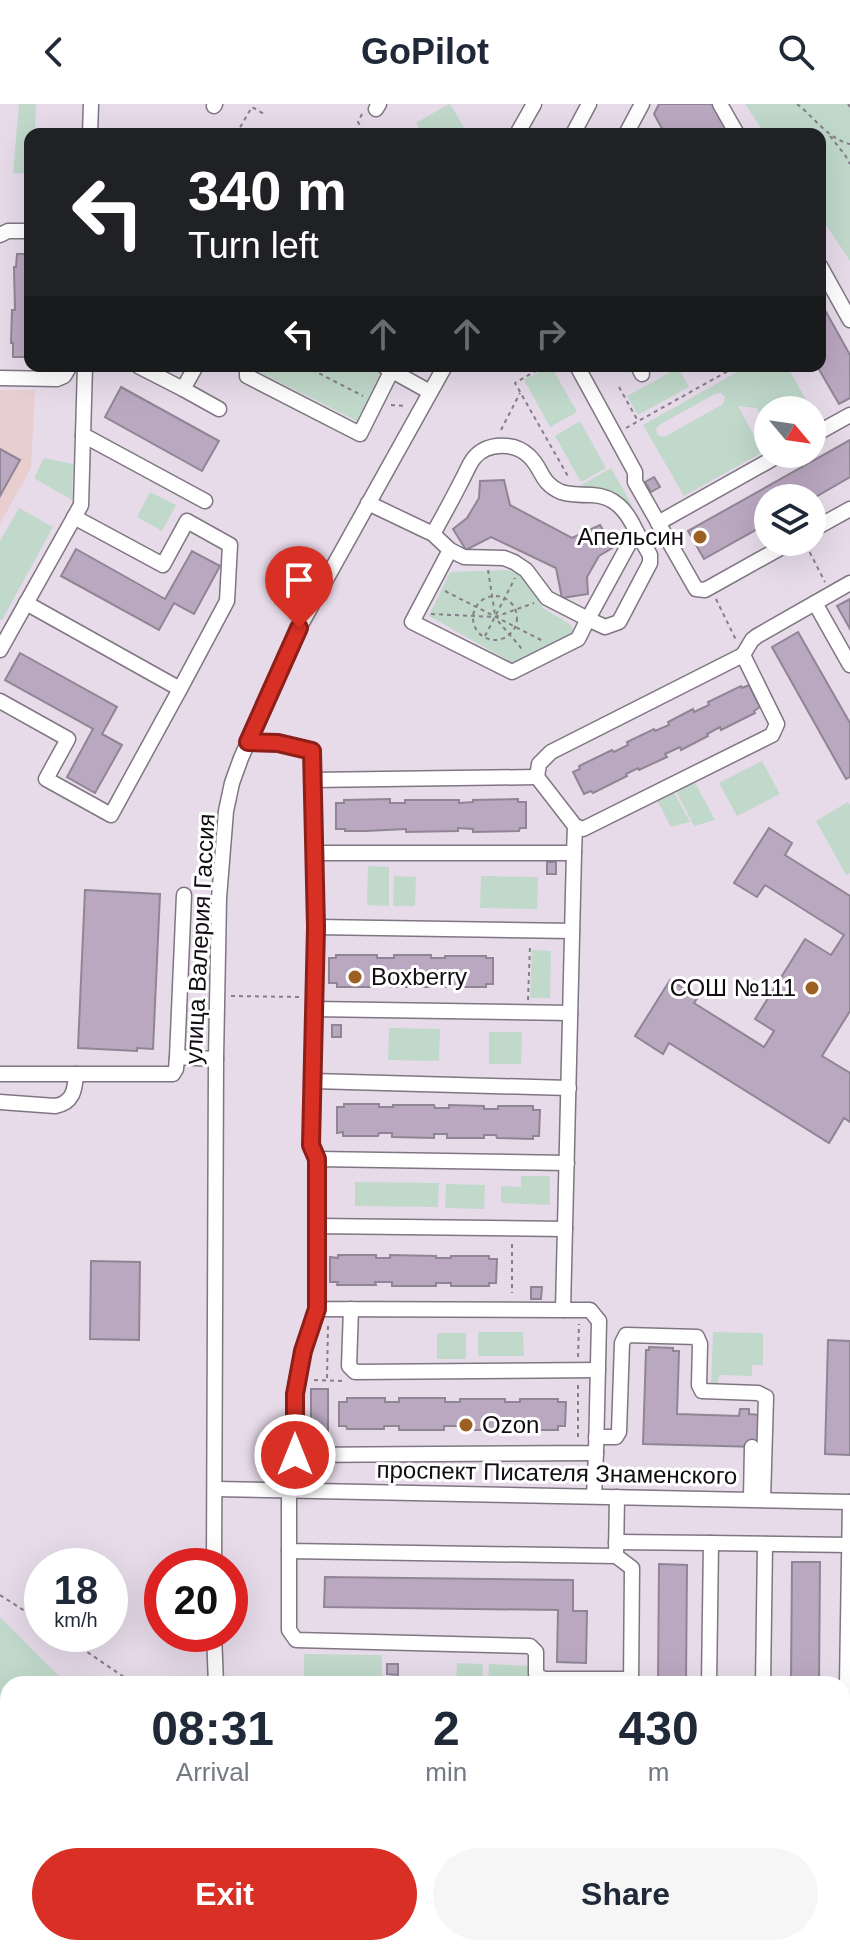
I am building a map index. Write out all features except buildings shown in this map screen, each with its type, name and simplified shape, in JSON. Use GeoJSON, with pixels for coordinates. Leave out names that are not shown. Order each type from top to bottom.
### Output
{"type":"FeatureCollection","features":[{"type":"Feature","properties":{"kind":"street"},"geometry":{"type":"LineString","coordinates":[[90,128],[91,104]]}},
{"type":"Feature","properties":{"kind":"street"},"geometry":{"type":"LineString","coordinates":[[520,128],[534,104]]}},
{"type":"Feature","properties":{"kind":"street"},"geometry":{"type":"LineString","coordinates":[[576,128],[589,104]]}},
{"type":"Feature","properties":{"kind":"street"},"geometry":{"type":"LineString","coordinates":[[630,128],[642,104]]}},
{"type":"Feature","properties":{"kind":"street"},"geometry":{"type":"LineString","coordinates":[[720,104],[734,128]]}},
{"type":"Feature","properties":{"kind":"street"},"geometry":{"type":"LineString","coordinates":[[635,119],[640,128]]}},
{"type":"Feature","properties":{"kind":"street"},"geometry":{"type":"LineString","coordinates":[[0,235],[8,231],[24,231]]}},
{"type":"Feature","properties":{"kind":"street"},"geometry":{"type":"LineString","coordinates":[[826,276],[849,316]]}},
{"type":"Feature","properties":{"kind":"street"},"geometry":{"type":"LineString","coordinates":[[0,378],[57,379],[66,372]]}},
{"type":"Feature","properties":{"kind":"street"},"geometry":{"type":"LineString","coordinates":[[0,650],[81,505],[85,372]]}},
{"type":"Feature","properties":{"kind":"street"},"geometry":{"type":"LineString","coordinates":[[150,372],[219,409]]}},
{"type":"Feature","properties":{"kind":"street"},"geometry":{"type":"LineString","coordinates":[[183,389],[193,372]]}},
{"type":"Feature","properties":{"kind":"street"},"geometry":{"type":"LineString","coordinates":[[247,372],[247,376],[360,434],[388,372]]}},
{"type":"Feature","properties":{"kind":"street"},"geometry":{"type":"LineString","coordinates":[[398,372],[430,392]]}},
{"type":"Feature","properties":{"kind":"street","name":"улица Валерия Гассия"},"geometry":{"type":"LineString","coordinates":[[214,1548],[216,1059],[219,898],[226,811],[232,783],[248,742],[299,628],[442,372]]}},
{"type":"Feature","properties":{"kind":"street"},"geometry":{"type":"LineString","coordinates":[[580,372],[635,472],[635,482],[693,586],[700,591],[710,587],[766,556]]}},
{"type":"Feature","properties":{"kind":"street"},"geometry":{"type":"LineString","coordinates":[[826,428],[850,415]]}},
{"type":"Feature","properties":{"kind":"street"},"geometry":{"type":"LineString","coordinates":[[83,435],[205,501]]}},
{"type":"Feature","properties":{"kind":"street"},"geometry":{"type":"LineString","coordinates":[[368,503],[433,534],[450,550],[464,557],[504,558],[514,562],[536,582],[547,598],[605,627],[619,622],[650,563],[650,555],[623,508],[611,499],[597,495],[570,495],[556,490],[543,479],[530,456],[509,446],[486,448],[474,458],[433,534]]}},
{"type":"Feature","properties":{"kind":"street"},"geometry":{"type":"LineString","coordinates":[[658,523],[756,468]]}},
{"type":"Feature","properties":{"kind":"street"},"geometry":{"type":"LineString","coordinates":[[826,522],[850,509]]}},
{"type":"Feature","properties":{"kind":"street"},"geometry":{"type":"LineString","coordinates":[[0,701],[68,739],[46,779],[111,815],[227,601],[230,545],[187,521],[163,565],[74,517]]}},
{"type":"Feature","properties":{"kind":"street"},"geometry":{"type":"LineString","coordinates":[[450,550],[412,622],[512,672],[578,639],[636,531]]}},
{"type":"Feature","properties":{"kind":"street"},"geometry":{"type":"LineString","coordinates":[[743,655],[777,724],[772,735],[583,829],[575,826],[537,777],[539,764],[551,752],[743,655],[757,636],[841,592]]}},
{"type":"Feature","properties":{"kind":"street"},"geometry":{"type":"LineString","coordinates":[[26,603],[180,689]]}},
{"type":"Feature","properties":{"kind":"street"},"geometry":{"type":"LineString","coordinates":[[815,603],[850,665]]}},
{"type":"Feature","properties":{"kind":"street"},"geometry":{"type":"LineString","coordinates":[[248,742],[278,743],[312,751],[316,927],[311,1145],[317,1159],[322,1309],[303,1351],[295,1394],[295,1455],[289,1490],[289,1630],[296,1640],[530,1646],[536,1652],[536,1674],[539,1676]]}},
{"type":"Feature","properties":{"kind":"street"},"geometry":{"type":"LineString","coordinates":[[312,780],[537,777]]}},
{"type":"Feature","properties":{"kind":"street"},"geometry":{"type":"LineString","coordinates":[[563,1310],[575,826]]}},
{"type":"Feature","properties":{"kind":"street"},"geometry":{"type":"LineString","coordinates":[[314,853],[574,853]]}},
{"type":"Feature","properties":{"kind":"street"},"geometry":{"type":"LineString","coordinates":[[0,1074],[173,1074],[177,1057],[184,895]]}},
{"type":"Feature","properties":{"kind":"street"},"geometry":{"type":"LineString","coordinates":[[316,927],[572,931]]}},
{"type":"Feature","properties":{"kind":"street"},"geometry":{"type":"LineString","coordinates":[[314,1009],[570,1013]]}},
{"type":"Feature","properties":{"kind":"street"},"geometry":{"type":"LineString","coordinates":[[177,1057],[216,1059]]}},
{"type":"Feature","properties":{"kind":"street"},"geometry":{"type":"LineString","coordinates":[[0,1102],[63,1105],[75,1090],[76,1074]]}},
{"type":"Feature","properties":{"kind":"street"},"geometry":{"type":"LineString","coordinates":[[313,1081],[569,1088]]}},
{"type":"Feature","properties":{"kind":"street"},"geometry":{"type":"LineString","coordinates":[[317,1159],[567,1163]]}},
{"type":"Feature","properties":{"kind":"street"},"geometry":{"type":"LineString","coordinates":[[317,1226],[565,1229]]}},
{"type":"Feature","properties":{"kind":"street"},"geometry":{"type":"LineString","coordinates":[[322,1309],[590,1310],[599,1321],[594,1496]]}},
{"type":"Feature","properties":{"kind":"street"},"geometry":{"type":"LineString","coordinates":[[351,1309],[349,1366],[355,1372],[598,1370]]}},
{"type":"Feature","properties":{"kind":"street"},"geometry":{"type":"LineString","coordinates":[[596,1437],[616,1437],[619,1432],[622,1343],[626,1335],[697,1337],[700,1344],[699,1385],[702,1391],[758,1393],[766,1397],[757,1500]]}},
{"type":"Feature","properties":{"kind":"street"},"geometry":{"type":"LineString","coordinates":[[752,1447],[757,1500]]}},
{"type":"Feature","properties":{"kind":"street"},"geometry":{"type":"LineString","coordinates":[[295,1455],[596,1453]]}},
{"type":"Feature","properties":{"kind":"street","name":"проспект Писателя Знаменского"},"geometry":{"type":"LineString","coordinates":[[215,1489],[850,1502]]}},
{"type":"Feature","properties":{"kind":"street"},"geometry":{"type":"LineString","coordinates":[[617,1497],[616,1549],[632,1568],[631,1676]]}},
{"type":"Feature","properties":{"kind":"street"},"geometry":{"type":"LineString","coordinates":[[846,1676],[850,1502]]}},
{"type":"Feature","properties":{"kind":"street"},"geometry":{"type":"LineString","coordinates":[[289,1551],[616,1549],[711,1543],[849,1545]]}},
{"type":"Feature","properties":{"kind":"street"},"geometry":{"type":"LineString","coordinates":[[709,1676],[711,1543]]}},
{"type":"Feature","properties":{"kind":"street"},"geometry":{"type":"LineString","coordinates":[[763,1676],[765,1544]]}},
{"type":"Feature","properties":{"kind":"street"},"geometry":{"type":"LineString","coordinates":[[215,1652],[216,1676]]}},
{"type":"Feature","properties":{"kind":"path"},"geometry":{"type":"LineString","coordinates":[[797,104],[822,128]]}},
{"type":"Feature","properties":{"kind":"path"},"geometry":{"type":"LineString","coordinates":[[240,128],[252,107],[266,115]]}},
{"type":"Feature","properties":{"kind":"path"},"geometry":{"type":"LineString","coordinates":[[826,132],[850,144]]}},
{"type":"Feature","properties":{"kind":"path"},"geometry":{"type":"LineString","coordinates":[[826,132],[850,164]]}},
{"type":"Feature","properties":{"kind":"path"},"geometry":{"type":"LineString","coordinates":[[317,372],[376,403],[406,406]]}},
{"type":"Feature","properties":{"kind":"path"},"geometry":{"type":"LineString","coordinates":[[534,372],[515,383],[578,495]]}},
{"type":"Feature","properties":{"kind":"path"},"geometry":{"type":"LineString","coordinates":[[615,434],[726,372]]}},
{"type":"Feature","properties":{"kind":"path"},"geometry":{"type":"LineString","coordinates":[[619,387],[639,421]]}},
{"type":"Feature","properties":{"kind":"path"},"geometry":{"type":"LineString","coordinates":[[492,446],[520,392]]}},
{"type":"Feature","properties":{"kind":"path"},"geometry":{"type":"LineString","coordinates":[[814,556],[841,592]]}},
{"type":"Feature","properties":{"kind":"path"},"geometry":{"type":"LineString","coordinates":[[485,557],[495,617],[533,662]]}},
{"type":"Feature","properties":{"kind":"path"},"geometry":{"type":"LineString","coordinates":[[476,654],[522,567]]}},
{"type":"Feature","properties":{"kind":"path"},"geometry":{"type":"LineString","coordinates":[[432,584],[558,649]]}},
{"type":"Feature","properties":{"kind":"path"},"geometry":{"type":"LineString","coordinates":[[710,587],[743,655]]}},
{"type":"Feature","properties":{"kind":"path"},"geometry":{"type":"LineString","coordinates":[[484,597],[505,598],[516,610],[515,627],[501,639],[484,638],[474,626],[472,616],[475,607],[484,597]]}},
{"type":"Feature","properties":{"kind":"path"},"geometry":{"type":"LineString","coordinates":[[417,613],[495,617],[547,598]]}},
{"type":"Feature","properties":{"kind":"path"},"geometry":{"type":"LineString","coordinates":[[528,1004],[530,941]]}},
{"type":"Feature","properties":{"kind":"path"},"geometry":{"type":"LineString","coordinates":[[508,1239],[512,1242],[512,1297]]}},
{"type":"Feature","properties":{"kind":"path"},"geometry":{"type":"LineString","coordinates":[[322,1309],[327,1380]]}},
{"type":"Feature","properties":{"kind":"path"},"geometry":{"type":"LineString","coordinates":[[310,1380],[343,1381]]}},
{"type":"Feature","properties":{"kind":"path"},"geometry":{"type":"LineString","coordinates":[[0,1595],[24,1610]]}},
{"type":"Feature","properties":{"kind":"path"},"geometry":{"type":"LineString","coordinates":[[87,1652],[122,1676]]}},
{"type":"Feature","properties":{"kind":"shaded area"},"geometry":{"type":"Polygon","coordinates":[[[0,390],[35,390],[31,468],[0,524],[0,390]]]}},
{"type":"Feature","properties":{"kind":"green space"},"geometry":{"type":"Polygon","coordinates":[[[19,104],[36,104],[35,128],[24,128],[24,174],[13,173],[19,104]]]}},
{"type":"Feature","properties":{"kind":"green space"},"geometry":{"type":"Polygon","coordinates":[[[450,104],[464,128],[419,128],[416,123],[450,104]]]}},
{"type":"Feature","properties":{"kind":"green space"},"geometry":{"type":"Polygon","coordinates":[[[745,104],[850,104],[850,261],[826,225],[826,128],[761,128],[745,104]]]}},
{"type":"Feature","properties":{"kind":"green space"},"geometry":{"type":"Polygon","coordinates":[[[259,372],[381,372],[385,376],[361,423],[259,372]]]}},
{"type":"Feature","properties":{"kind":"green space"},"geometry":{"type":"Polygon","coordinates":[[[539,372],[554,372],[577,412],[550,427],[524,380],[539,372]]]}},
{"type":"Feature","properties":{"kind":"green space"},"geometry":{"type":"Polygon","coordinates":[[[671,372],[680,372],[689,387],[638,415],[627,396],[671,372]]]}},
{"type":"Feature","properties":{"kind":"green space"},"geometry":{"type":"Polygon","coordinates":[[[737,372],[790,372],[804,396],[754,396],[754,408],[738,406],[754,435],[754,457],[684,496],[643,425],[737,372]],[[721,393],[715,394],[659,425],[657,434],[666,436],[723,404],[725,397],[721,393]]]}},
{"type":"Feature","properties":{"kind":"green space"},"geometry":{"type":"Polygon","coordinates":[[[580,421],[606,468],[581,482],[555,436],[580,421]]]}},
{"type":"Feature","properties":{"kind":"green space"},"geometry":{"type":"Polygon","coordinates":[[[44,458],[73,464],[72,500],[34,478],[44,458]]]}},
{"type":"Feature","properties":{"kind":"green space"},"geometry":{"type":"Polygon","coordinates":[[[611,468],[633,507],[616,496],[581,493],[578,487],[611,468]]]}},
{"type":"Feature","properties":{"kind":"green space"},"geometry":{"type":"Polygon","coordinates":[[[150,492],[176,505],[162,531],[137,517],[150,492]]]}},
{"type":"Feature","properties":{"kind":"green space"},"geometry":{"type":"Polygon","coordinates":[[[19,508],[53,527],[2,620],[0,541],[19,508]]]}},
{"type":"Feature","properties":{"kind":"green space"},"geometry":{"type":"Polygon","coordinates":[[[508,570],[528,583],[543,608],[571,625],[574,632],[518,666],[429,616],[450,572],[508,570]]]}},
{"type":"Feature","properties":{"kind":"green space"},"geometry":{"type":"Polygon","coordinates":[[[762,761],[780,794],[737,816],[719,783],[762,761]]]}},
{"type":"Feature","properties":{"kind":"green space"},"geometry":{"type":"Polygon","coordinates":[[[693,779],[715,820],[694,826],[675,789],[693,779]]]}},
{"type":"Feature","properties":{"kind":"green space"},"geometry":{"type":"Polygon","coordinates":[[[672,789],[690,822],[671,827],[656,798],[672,789]]]}},
{"type":"Feature","properties":{"kind":"green space"},"geometry":{"type":"Polygon","coordinates":[[[848,802],[850,873],[846,875],[816,821],[848,802]]]}},
{"type":"Feature","properties":{"kind":"green space"},"geometry":{"type":"Polygon","coordinates":[[[368,866],[389,867],[389,906],[367,905],[368,866]]]}},
{"type":"Feature","properties":{"kind":"green space"},"geometry":{"type":"Polygon","coordinates":[[[394,876],[416,877],[415,906],[393,906],[394,876]]]}},
{"type":"Feature","properties":{"kind":"green space"},"geometry":{"type":"Polygon","coordinates":[[[481,876],[538,877],[537,909],[480,908],[481,876]]]}},
{"type":"Feature","properties":{"kind":"green space"},"geometry":{"type":"Polygon","coordinates":[[[532,950],[551,951],[550,998],[530,998],[532,950]]]}},
{"type":"Feature","properties":{"kind":"green space"},"geometry":{"type":"Polygon","coordinates":[[[389,1028],[440,1029],[439,1061],[388,1060],[389,1028]]]}},
{"type":"Feature","properties":{"kind":"green space"},"geometry":{"type":"Polygon","coordinates":[[[489,1032],[522,1032],[521,1064],[489,1064],[489,1032]]]}},
{"type":"Feature","properties":{"kind":"green space"},"geometry":{"type":"Polygon","coordinates":[[[521,1176],[550,1176],[550,1205],[501,1203],[501,1186],[521,1187],[521,1176]]]}},
{"type":"Feature","properties":{"kind":"green space"},"geometry":{"type":"Polygon","coordinates":[[[355,1182],[439,1183],[438,1207],[355,1206],[355,1182]]]}},
{"type":"Feature","properties":{"kind":"green space"},"geometry":{"type":"Polygon","coordinates":[[[446,1184],[485,1185],[484,1209],[445,1208],[446,1184]]]}},
{"type":"Feature","properties":{"kind":"green space"},"geometry":{"type":"Polygon","coordinates":[[[478,1332],[523,1332],[524,1356],[478,1356],[478,1332]]]}},
{"type":"Feature","properties":{"kind":"green space"},"geometry":{"type":"Polygon","coordinates":[[[713,1332],[763,1333],[763,1365],[752,1365],[752,1376],[719,1375],[718,1385],[711,1385],[713,1332]]]}},
{"type":"Feature","properties":{"kind":"green space"},"geometry":{"type":"Polygon","coordinates":[[[437,1333],[466,1333],[466,1359],[437,1359],[437,1333]]]}},
{"type":"Feature","properties":{"kind":"green space"},"geometry":{"type":"Polygon","coordinates":[[[0,1617],[24,1641],[24,1652],[35,1652],[59,1676],[0,1676],[0,1617]]]}},
{"type":"Feature","properties":{"kind":"green space"},"geometry":{"type":"Polygon","coordinates":[[[304,1654],[382,1655],[382,1676],[304,1676],[304,1654]]]}},
{"type":"Feature","properties":{"kind":"green space"},"geometry":{"type":"Polygon","coordinates":[[[457,1663],[483,1664],[482,1676],[456,1676],[457,1663]]]}},
{"type":"Feature","properties":{"kind":"green space"},"geometry":{"type":"Polygon","coordinates":[[[489,1664],[528,1666],[527,1676],[488,1676],[489,1664]]]}},
{"type":"Feature","properties":{"kind":"place","name":"Апельсин"},"geometry":{"type":"Point","coordinates":[700,537]}},
{"type":"Feature","properties":{"kind":"place","name":"Boxberry"},"geometry":{"type":"Point","coordinates":[355,977]}},
{"type":"Feature","properties":{"kind":"place","name":"СОШ №111"},"geometry":{"type":"Point","coordinates":[812,988]}},
{"type":"Feature","properties":{"kind":"place","name":"Ozon"},"geometry":{"type":"Point","coordinates":[466,1425]}},
{"type":"Feature","properties":{"kind":"route"},"geometry":{"type":"LineString","coordinates":[[295,1455],[295,1394],[303,1351],[317,1309],[317,1159],[311,1145],[316,927],[312,751],[278,743],[248,742],[299,628]]}}]}
